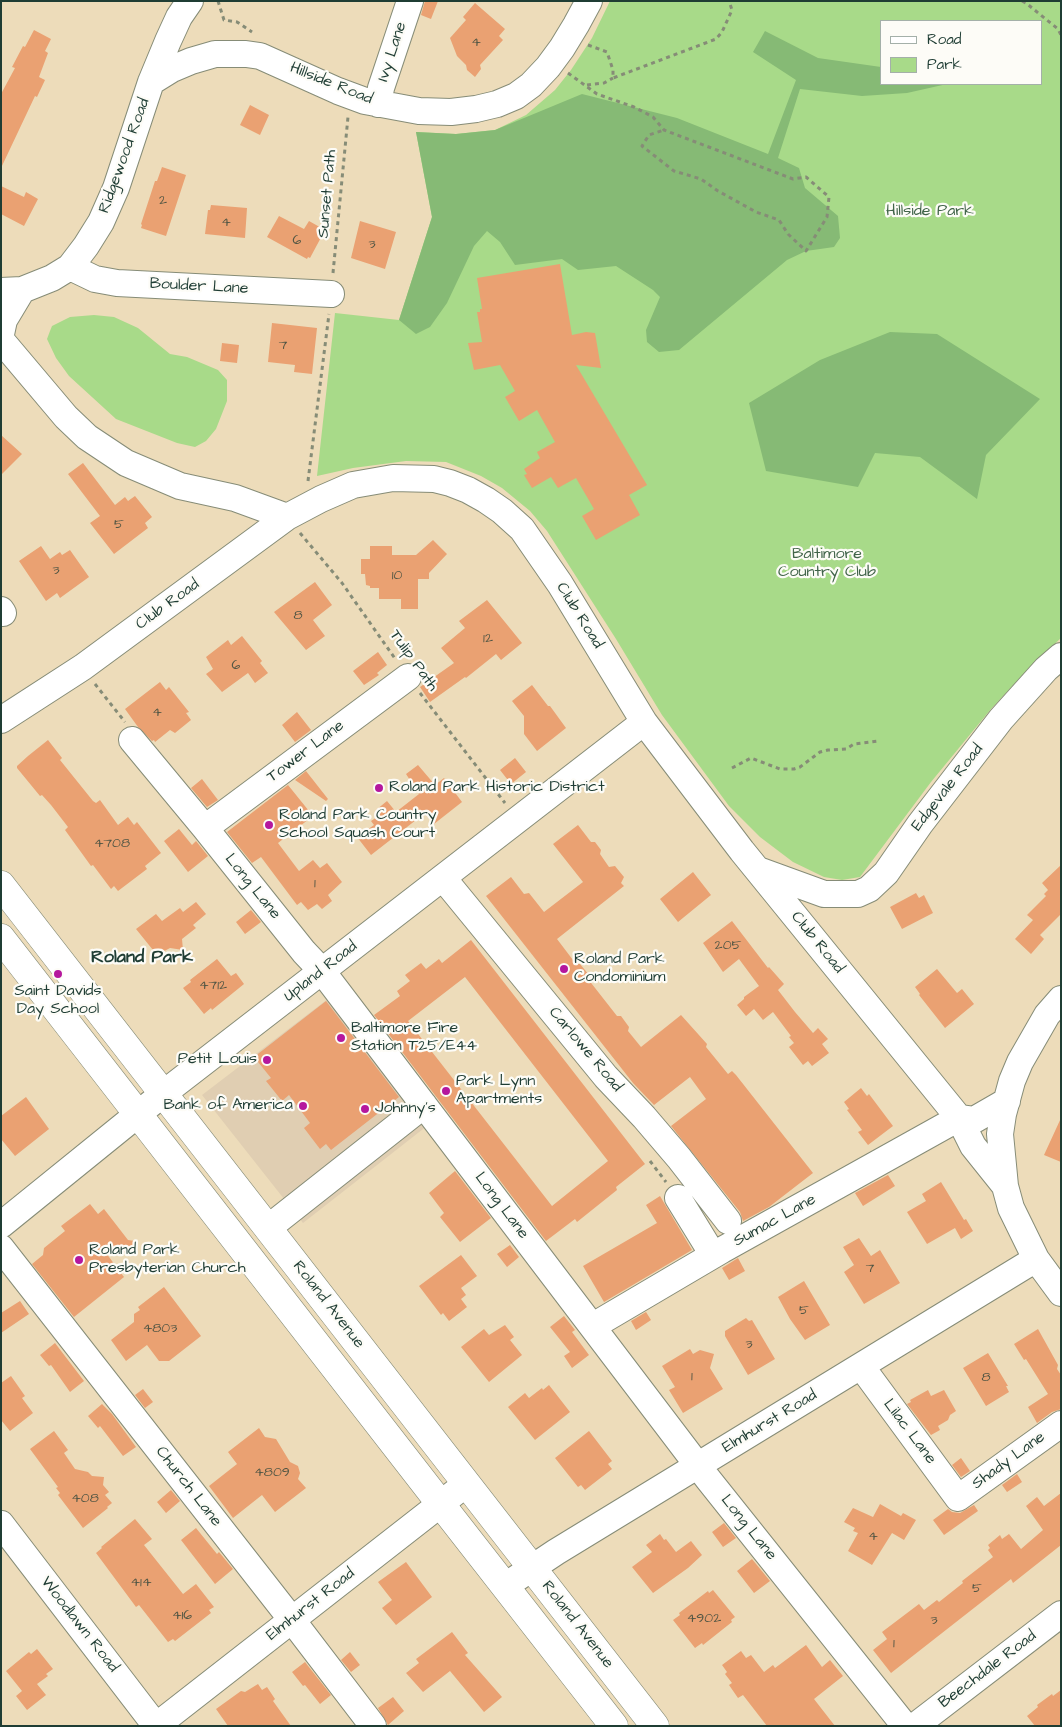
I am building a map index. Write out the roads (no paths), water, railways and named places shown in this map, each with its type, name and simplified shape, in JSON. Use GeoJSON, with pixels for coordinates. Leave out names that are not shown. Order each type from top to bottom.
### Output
{"type":"FeatureCollection","features":[{"type":"Feature","properties":{"kind":"main road","name":"Roland Avenue"},"geometry":{"type":"LineString","coordinates":[[1,885],[655,1726]]}},
{"type":"Feature","properties":{"kind":"main road","name":"Roland Avenue"},"geometry":{"type":"LineString","coordinates":[[1,938],[614,1726]]}},
{"type":"Feature","properties":{"kind":"street","name":"Ridgewood Road"},"geometry":{"type":"LineString","coordinates":[[12,291],[52,278],[70,267],[101,222],[127,157],[151,82],[172,33],[190,1]]}},
{"type":"Feature","properties":{"kind":"street","name":"Ivy Lane"},"geometry":{"type":"LineString","coordinates":[[378,104],[410,1]]}},
{"type":"Feature","properties":{"kind":"street","name":"Hillside Road"},"geometry":{"type":"LineString","coordinates":[[151,82],[172,69],[191,61],[215,54],[246,54],[260,56],[338,91],[378,104],[400,109],[432,112],[468,110],[497,104],[516,96],[531,86],[552,62],[569,37],[589,1]]}},
{"type":"Feature","properties":{"kind":"street","name":"Boulder Lane"},"geometry":{"type":"LineString","coordinates":[[70,267],[95,279],[117,283],[331,294]]}},
{"type":"Feature","properties":{"kind":"street"},"geometry":{"type":"LineString","coordinates":[[1,334],[12,291]]}},
{"type":"Feature","properties":{"kind":"street"},"geometry":{"type":"LineString","coordinates":[[1,340],[66,417],[87,437],[126,463],[180,486],[235,498],[293,524]]}},
{"type":"Feature","properties":{"kind":"street","name":"Club Road"},"geometry":{"type":"LineString","coordinates":[[1,720],[82,668],[293,524],[321,499],[353,485],[393,478],[434,479],[450,483],[486,500],[522,529],[560,584],[644,722],[758,870],[959,1118],[973,1146],[1005,1186]]}},
{"type":"Feature","properties":{"kind":"street","name":"Edgevale Road"},"geometry":{"type":"LineString","coordinates":[[758,870],[824,894],[858,894],[869,889],[886,873],[920,824],[1001,719],[1046,669],[1061,656]]}},
{"type":"Feature","properties":{"kind":"street","name":"Tower Lane"},"geometry":{"type":"LineString","coordinates":[[205,828],[408,677]]}},
{"type":"Feature","properties":{"kind":"street","name":"Upland Road"},"geometry":{"type":"LineString","coordinates":[[1,1225],[138,1114],[644,722]]}},
{"type":"Feature","properties":{"kind":"street","name":"Long Lane"},"geometry":{"type":"LineString","coordinates":[[132,740],[304,952],[322,971],[699,1465],[905,1726]]}},
{"type":"Feature","properties":{"kind":"street","name":"Carlowe Road"},"geometry":{"type":"LineString","coordinates":[[443,878],[606,1077],[679,1158],[728,1221]]}},
{"type":"Feature","properties":{"kind":"street"},"geometry":{"type":"LineString","coordinates":[[801,923],[809,907],[824,894]]}},
{"type":"Feature","properties":{"kind":"street"},"geometry":{"type":"LineString","coordinates":[[959,1118],[974,1120],[1007,1101],[1012,1081],[1020,1062],[1047,1015],[1061,999]]}},
{"type":"Feature","properties":{"kind":"street","name":"Club Road"},"geometry":{"type":"LineString","coordinates":[[1007,1101],[1002,1114],[1000,1134],[1005,1186],[1011,1208],[1036,1260],[1061,1293]]}},
{"type":"Feature","properties":{"kind":"street"},"geometry":{"type":"LineString","coordinates":[[268,1228],[424,1105]]}},
{"type":"Feature","properties":{"kind":"street","name":"Sumac Lane"},"geometry":{"type":"LineString","coordinates":[[593,1326],[713,1256],[959,1118]]}},
{"type":"Feature","properties":{"kind":"street"},"geometry":{"type":"LineString","coordinates":[[678,1198],[713,1256]]}},
{"type":"Feature","properties":{"kind":"street","name":"Church Lane"},"geometry":{"type":"LineString","coordinates":[[1,1248],[373,1726]]}},
{"type":"Feature","properties":{"kind":"street","name":"Elmhurst Road"},"geometry":{"type":"LineString","coordinates":[[505,1586],[699,1465],[1036,1260]]}},
{"type":"Feature","properties":{"kind":"street","name":"Lilac Lane"},"geometry":{"type":"LineString","coordinates":[[861,1366],[958,1498]]}},
{"type":"Feature","properties":{"kind":"street","name":"Shady Lane"},"geometry":{"type":"LineString","coordinates":[[958,1498],[1061,1424]]}},
{"type":"Feature","properties":{"kind":"street","name":"Elmhurst Road"},"geometry":{"type":"LineString","coordinates":[[156,1726],[466,1484]]}},
{"type":"Feature","properties":{"kind":"street","name":"Woodlawn Road"},"geometry":{"type":"LineString","coordinates":[[1,1524],[156,1726]]}},
{"type":"Feature","properties":{"kind":"street","name":"Beechdale Road"},"geometry":{"type":"LineString","coordinates":[[915,1726],[1061,1614]]}},
{"type":"Feature","properties":{"kind":"place","name":"Roland Park Historic District"},"geometry":{"type":"Point","coordinates":[379,788]}},
{"type":"Feature","properties":{"kind":"place","name":"Roland Park Country School Squash Court"},"geometry":{"type":"Point","coordinates":[269,825]}},
{"type":"Feature","properties":{"kind":"place","name":"Roland Park Condominium"},"geometry":{"type":"Point","coordinates":[564,969]}},
{"type":"Feature","properties":{"kind":"place","name":"Saint Davids Day School"},"geometry":{"type":"Point","coordinates":[58,974]}},
{"type":"Feature","properties":{"kind":"place","name":"Baltimore Fire Station T25/E44"},"geometry":{"type":"Point","coordinates":[341,1038]}},
{"type":"Feature","properties":{"kind":"place","name":"Petit Louis"},"geometry":{"type":"Point","coordinates":[267,1060]}},
{"type":"Feature","properties":{"kind":"place","name":"Park Lynn Apartments"},"geometry":{"type":"Point","coordinates":[446,1091]}},
{"type":"Feature","properties":{"kind":"place","name":"Bank of America"},"geometry":{"type":"Point","coordinates":[303,1106]}},
{"type":"Feature","properties":{"kind":"place","name":"Johnny's"},"geometry":{"type":"Point","coordinates":[365,1109]}},
{"type":"Feature","properties":{"kind":"place","name":"Roland Park Presbyterian Church"},"geometry":{"type":"Point","coordinates":[79,1260]}},
{"type":"Feature","properties":{"kind":"district","name":"Roland Park"},"geometry":{"type":"Point","coordinates":[142,958]}},
{"type":"Feature","properties":{"kind":"park label","name":"Hillside Park"},"geometry":{"type":"Point","coordinates":[930,212]}},
{"type":"Feature","properties":{"kind":"park label","name":"Baltimore Country Club"},"geometry":{"type":"Point","coordinates":[827,564]}}]}
